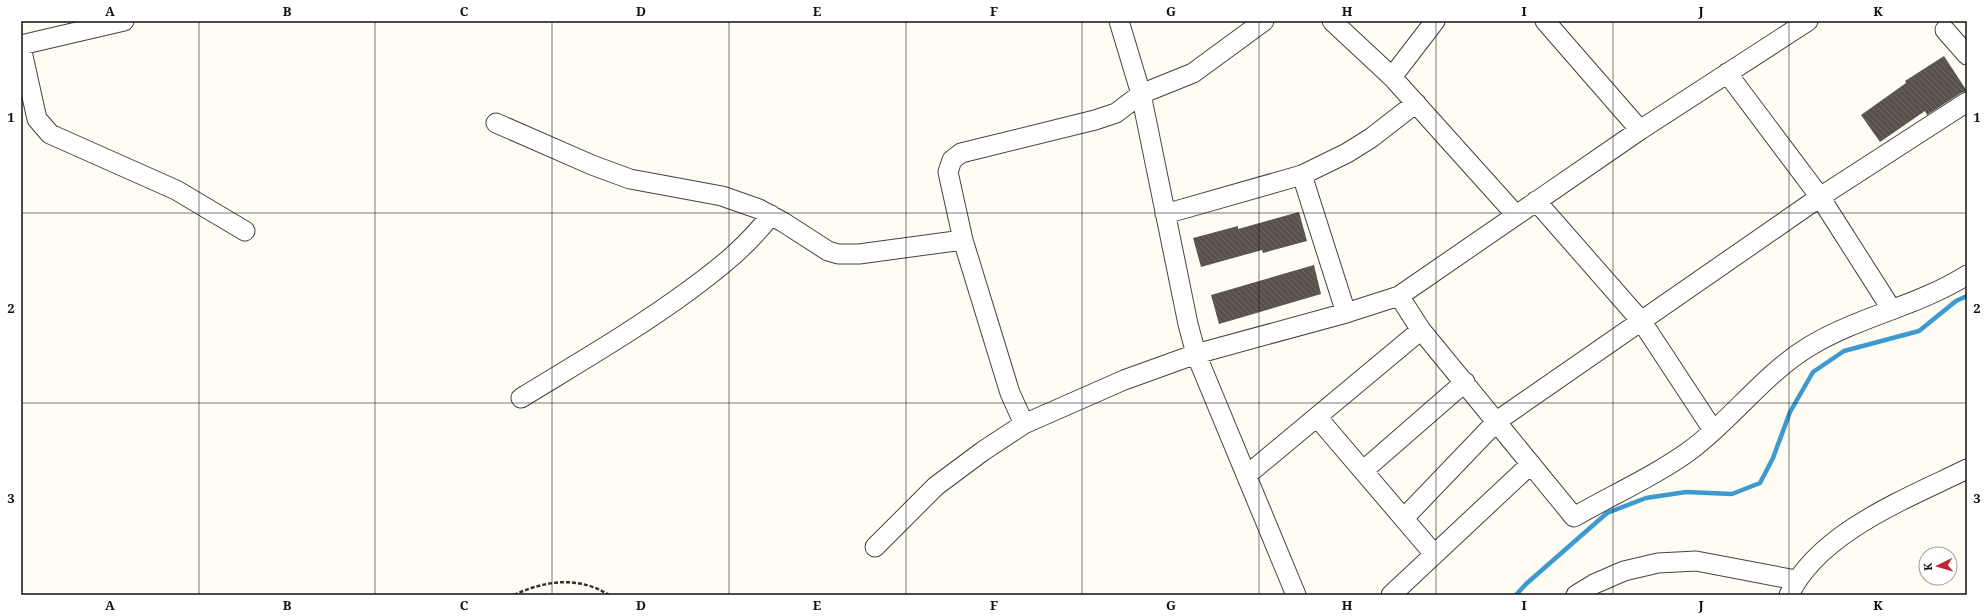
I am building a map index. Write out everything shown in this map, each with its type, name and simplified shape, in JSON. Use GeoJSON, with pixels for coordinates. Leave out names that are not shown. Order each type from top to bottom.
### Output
{"type":"FeatureCollection","features":[{"type":"Feature","properties":{"kind":"street"},"geometry":{"type":"LineString","coordinates":[[124,21],[21,46],[35,114],[44,129],[50,134],[176,190],[245,231]]}},
{"type":"Feature","properties":{"kind":"street"},"geometry":{"type":"LineString","coordinates":[[1120,21],[1140,94],[1188,324],[1196,354],[1296,595]]}},
{"type":"Feature","properties":{"kind":"street"},"geometry":{"type":"LineString","coordinates":[[1024,424],[1010,393],[963,240],[948,172],[952,160],[961,153],[1106,117],[1126,107],[1140,94],[1178,80],[1205,66],[1264,21]]}},
{"type":"Feature","properties":{"kind":"street"},"geometry":{"type":"LineString","coordinates":[[1332,21],[1392,77],[1516,215]]}},
{"type":"Feature","properties":{"kind":"street"},"geometry":{"type":"LineString","coordinates":[[1392,77],[1436,21]]}},
{"type":"Feature","properties":{"kind":"street"},"geometry":{"type":"LineString","coordinates":[[1544,21],[1640,130]]}},
{"type":"Feature","properties":{"kind":"street"},"geometry":{"type":"LineString","coordinates":[[875,547],[936,486],[983,451],[1024,424],[1124,380],[1196,354],[1346,313],[1399,296],[1640,130],[1808,21]]}},
{"type":"Feature","properties":{"kind":"street"},"geometry":{"type":"LineString","coordinates":[[1945,30],[1967,55]]}},
{"type":"Feature","properties":{"kind":"street"},"geometry":{"type":"LineString","coordinates":[[1727,73],[1820,197],[1892,310]]}},
{"type":"Feature","properties":{"kind":"street"},"geometry":{"type":"LineString","coordinates":[[1405,517],[1497,421],[1642,322],[1820,197],[1967,102]]}},
{"type":"Feature","properties":{"kind":"street"},"geometry":{"type":"LineString","coordinates":[[1165,214],[1302,175],[1347,153],[1371,138],[1416,103]]}},
{"type":"Feature","properties":{"kind":"street"},"geometry":{"type":"LineString","coordinates":[[496,123],[610,172],[650,184],[722,196],[740,202],[771,215],[823,248],[838,254],[859,254],[963,240]]}},
{"type":"Feature","properties":{"kind":"street"},"geometry":{"type":"LineString","coordinates":[[1302,175],[1346,313]]}},
{"type":"Feature","properties":{"kind":"street"},"geometry":{"type":"LineString","coordinates":[[1536,201],[1642,322],[1713,430]]}},
{"type":"Feature","properties":{"kind":"street"},"geometry":{"type":"LineString","coordinates":[[521,398],[652,317],[727,262],[756,235],[771,215]]}},
{"type":"Feature","properties":{"kind":"street"},"geometry":{"type":"LineString","coordinates":[[1399,296],[1421,330],[1574,517],[1663,467],[1691,449],[1713,430],[1761,383],[1804,350],[1840,330],[1929,296],[1967,275]]}},
{"type":"Feature","properties":{"kind":"street"},"geometry":{"type":"LineString","coordinates":[[1247,476],[1421,330]]}},
{"type":"Feature","properties":{"kind":"street"},"geometry":{"type":"LineString","coordinates":[[1364,470],[1464,382]]}},
{"type":"Feature","properties":{"kind":"street"},"geometry":{"type":"LineString","coordinates":[[1317,417],[1405,517],[1434,554]]}},
{"type":"Feature","properties":{"kind":"street"},"geometry":{"type":"LineString","coordinates":[[1391,595],[1531,464]]}},
{"type":"Feature","properties":{"kind":"street"},"geometry":{"type":"LineString","coordinates":[[1576,595],[1594,584],[1624,571],[1658,563],[1696,561],[1793,588],[1822,554],[1866,519],[1967,469]]}},
{"type":"Feature","properties":{"kind":"path"},"geometry":{"type":"LineString","coordinates":[[514,595],[537,586],[558,582],[583,584],[609,595]]}},
{"type":"Feature","properties":{"kind":"building"},"geometry":{"type":"Polygon","coordinates":[[[1944,56],[1967,91],[1961,93],[1927,115],[1925,111],[1880,142],[1861,115],[1906,83],[1905,81],[1944,56]]]}},
{"type":"Feature","properties":{"kind":"building"},"geometry":{"type":"Polygon","coordinates":[[[1299,212],[1307,241],[1263,253],[1262,250],[1201,267],[1193,238],[1238,226],[1238,229],[1299,212]]]}},
{"type":"Feature","properties":{"kind":"building"},"geometry":{"type":"Polygon","coordinates":[[[1314,265],[1321,294],[1219,324],[1211,295],[1314,265]]]}},
{"type":"Feature","properties":{"kind":"waterway"},"geometry":{"type":"LineString","coordinates":[[1516,595],[1526,584],[1607,513],[1646,498],[1686,492],[1732,494],[1760,483],[1773,458],[1790,412],[1813,372],[1844,351],[1919,331],[1956,301],[1967,296]]}}]}
